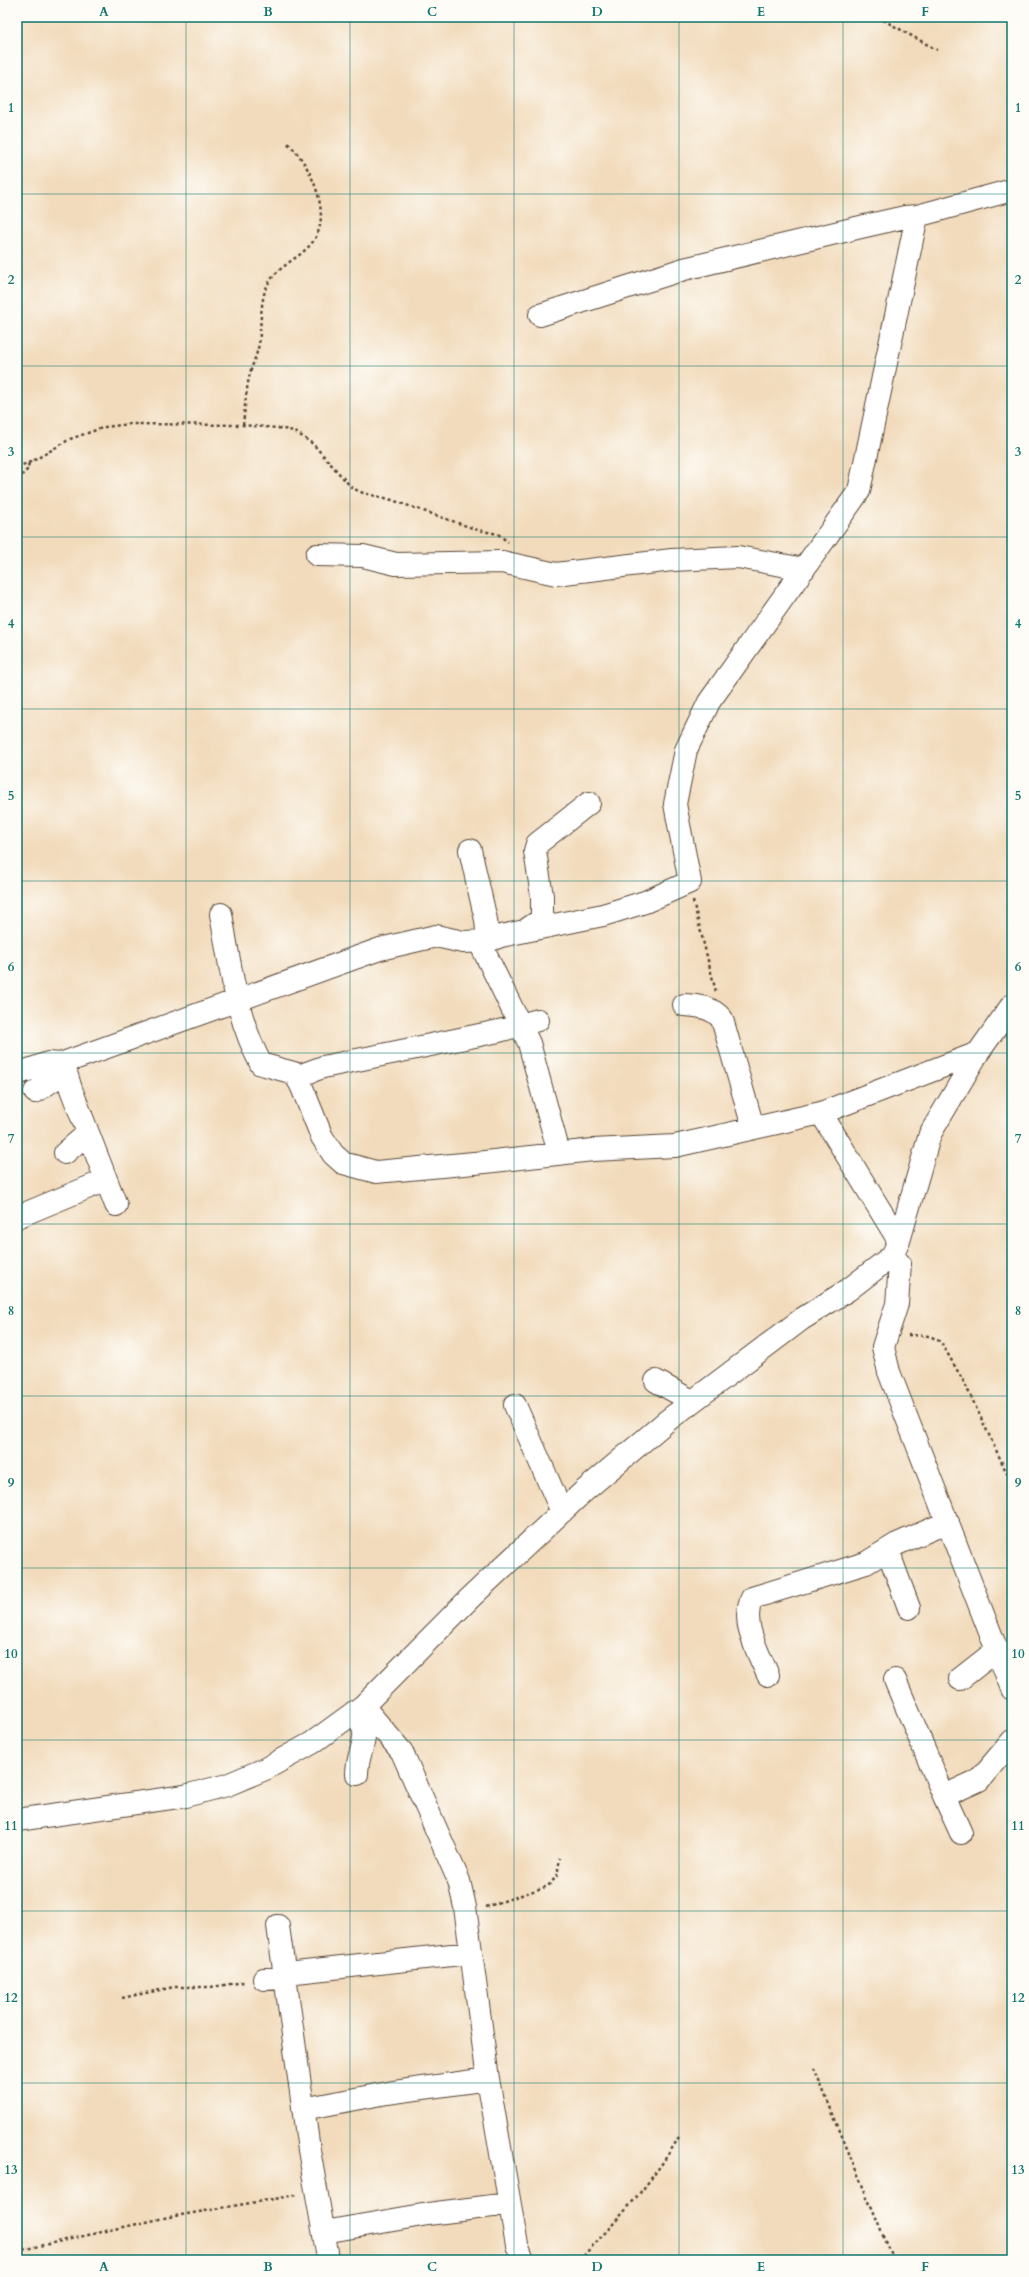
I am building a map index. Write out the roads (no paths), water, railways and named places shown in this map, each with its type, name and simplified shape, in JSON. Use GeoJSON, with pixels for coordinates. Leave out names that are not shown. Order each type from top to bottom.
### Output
{"type":"FeatureCollection","features":[{"type":"Feature","properties":{"kind":"street"},"geometry":{"type":"LineString","coordinates":[[540,315],[684,269],[865,226],[917,216],[1012,190]]}},
{"type":"Feature","properties":{"kind":"street"},"geometry":{"type":"LineString","coordinates":[[35,1092],[64,1068],[236,1000],[380,949],[436,936],[463,942],[484,941],[526,930],[603,915],[645,902],[688,882],[675,804],[686,750],[709,702],[860,491],[917,216]]}},
{"type":"Feature","properties":{"kind":"street"},"geometry":{"type":"LineString","coordinates":[[317,555],[363,556],[396,564],[502,562],[556,574],[672,560],[738,557],[804,569]]}},
{"type":"Feature","properties":{"kind":"street"},"geometry":{"type":"LineString","coordinates":[[526,930],[542,919],[542,896],[534,852],[536,844],[589,803]]}},
{"type":"Feature","properties":{"kind":"street"},"geometry":{"type":"LineString","coordinates":[[470,850],[486,920],[484,941],[529,1022],[529,1043],[560,1154]]}},
{"type":"Feature","properties":{"kind":"street"},"geometry":{"type":"LineString","coordinates":[[221,914],[236,1000],[249,1037],[261,1064],[284,1069],[294,1073],[322,1137],[333,1154],[343,1163],[376,1172],[593,1150],[675,1146],[753,1127],[821,1113],[978,1053]]}},
{"type":"Feature","properties":{"kind":"street"},"geometry":{"type":"LineString","coordinates":[[684,1005],[700,1007],[716,1012],[722,1018],[753,1127]]}},
{"type":"Feature","properties":{"kind":"street"},"geometry":{"type":"LineString","coordinates":[[17,1820],[185,1796],[226,1785],[266,1769],[305,1747],[358,1709],[470,1598],[562,1512],[662,1425],[802,1319],[848,1290],[896,1248],[930,1134],[978,1053],[1012,1005]]}},
{"type":"Feature","properties":{"kind":"street"},"geometry":{"type":"LineString","coordinates":[[296,1077],[323,1067],[499,1031],[529,1022]]}},
{"type":"Feature","properties":{"kind":"street"},"geometry":{"type":"LineString","coordinates":[[17,1074],[48,1063],[64,1068]]}},
{"type":"Feature","properties":{"kind":"street"},"geometry":{"type":"LineString","coordinates":[[64,1068],[116,1205]]}},
{"type":"Feature","properties":{"kind":"street"},"geometry":{"type":"LineString","coordinates":[[821,1113],[896,1248],[900,1264],[898,1304],[883,1347],[889,1372],[1012,1689]]}},
{"type":"Feature","properties":{"kind":"street"},"geometry":{"type":"LineString","coordinates":[[65,1153],[88,1133]]}},
{"type":"Feature","properties":{"kind":"street"},"geometry":{"type":"LineString","coordinates":[[17,1217],[106,1180]]}},
{"type":"Feature","properties":{"kind":"street"},"geometry":{"type":"LineString","coordinates":[[656,1380],[692,1401]]}},
{"type":"Feature","properties":{"kind":"street"},"geometry":{"type":"LineString","coordinates":[[515,1405],[562,1512]]}},
{"type":"Feature","properties":{"kind":"street"},"geometry":{"type":"LineString","coordinates":[[768,1675],[752,1637],[746,1608],[752,1598],[866,1563],[890,1549],[948,1522]]}},
{"type":"Feature","properties":{"kind":"street"},"geometry":{"type":"LineString","coordinates":[[890,1549],[892,1562],[909,1608]]}},
{"type":"Feature","properties":{"kind":"street"},"geometry":{"type":"LineString","coordinates":[[960,1680],[997,1650]]}},
{"type":"Feature","properties":{"kind":"street"},"geometry":{"type":"LineString","coordinates":[[895,1680],[961,1833]]}},
{"type":"Feature","properties":{"kind":"street"},"geometry":{"type":"LineString","coordinates":[[357,1774],[357,1760],[365,1739],[365,1729],[358,1709]]}},
{"type":"Feature","properties":{"kind":"street"},"geometry":{"type":"LineString","coordinates":[[358,1709],[402,1752],[459,1881],[466,1914],[470,1954],[488,2079],[509,2204],[517,2245],[523,2260]]}},
{"type":"Feature","properties":{"kind":"street"},"geometry":{"type":"LineString","coordinates":[[944,1796],[979,1780],[1012,1741]]}},
{"type":"Feature","properties":{"kind":"street"},"geometry":{"type":"LineString","coordinates":[[278,1926],[275,1978],[304,2109],[325,2242],[421,2215],[509,2204]]}},
{"type":"Feature","properties":{"kind":"street"},"geometry":{"type":"LineString","coordinates":[[275,1978],[296,1972],[470,1954]]}},
{"type":"Feature","properties":{"kind":"street"},"geometry":{"type":"LineString","coordinates":[[304,2109],[387,2093],[488,2079]]}}]}
